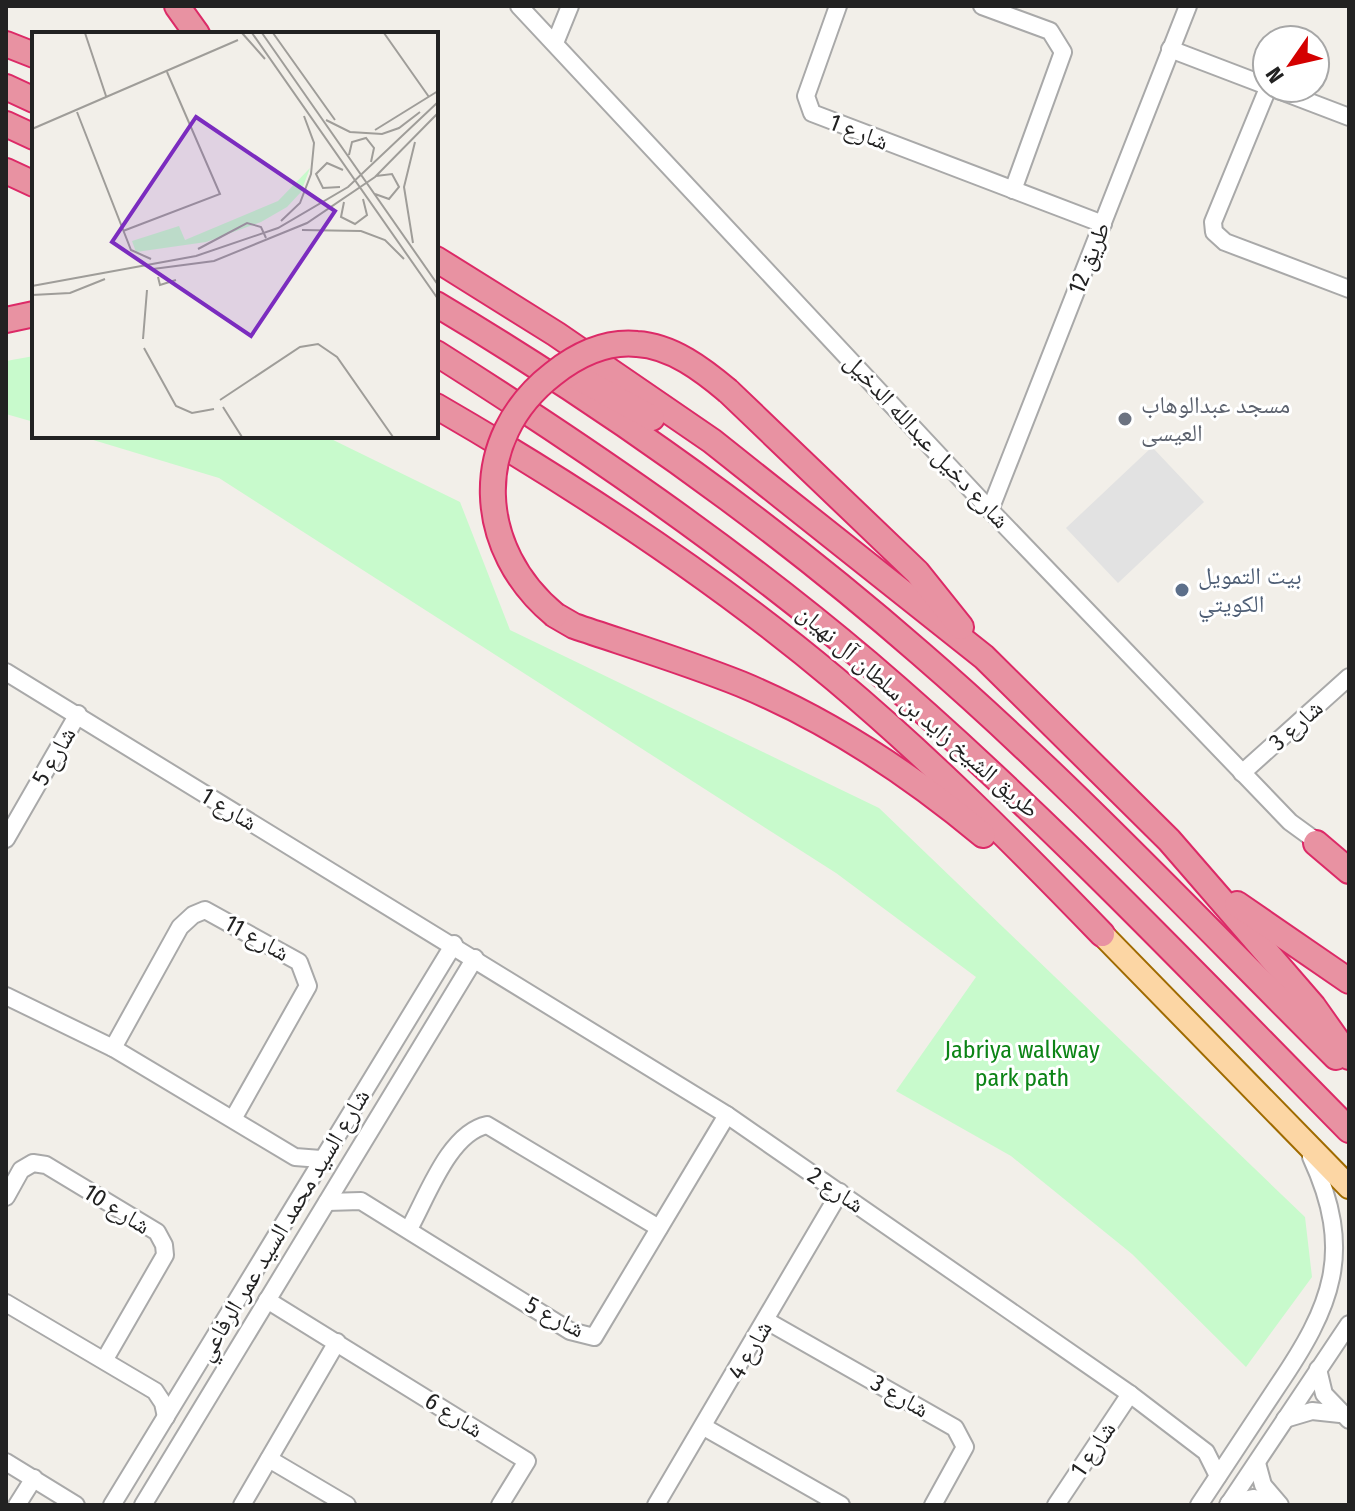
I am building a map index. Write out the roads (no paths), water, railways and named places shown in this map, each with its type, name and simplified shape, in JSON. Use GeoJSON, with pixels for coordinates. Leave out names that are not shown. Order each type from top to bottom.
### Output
{"type":"FeatureCollection","features":[{"type":"Feature","properties":{"kind":"highway"},"geometry":{"type":"LineString","coordinates":[[177,6],[196,32]]}},
{"type":"Feature","properties":{"kind":"highway"},"geometry":{"type":"LineString","coordinates":[[6,44],[32,54]]}},
{"type":"Feature","properties":{"kind":"highway"},"geometry":{"type":"LineString","coordinates":[[6,87],[32,99]]}},
{"type":"Feature","properties":{"kind":"highway"},"geometry":{"type":"LineString","coordinates":[[6,124],[32,136]]}},
{"type":"Feature","properties":{"kind":"highway"},"geometry":{"type":"LineString","coordinates":[[6,164],[32,172]]}},
{"type":"Feature","properties":{"kind":"highway"},"geometry":{"type":"LineString","coordinates":[[6,171],[32,183]]}},
{"type":"Feature","properties":{"kind":"highway"},"geometry":{"type":"LineString","coordinates":[[438,254],[466,276]]}},
{"type":"Feature","properties":{"kind":"highway"},"geometry":{"type":"LineString","coordinates":[[438,260],[712,441],[984,657],[1148,819],[1208,884],[1313,1006],[1349,1057]]}},
{"type":"Feature","properties":{"kind":"highway","name":"طريق الشيخ زايد بن سلطان آل نهيان"},"geometry":{"type":"LineString","coordinates":[[438,305],[633,430],[787,544],[921,653],[1063,786],[1349,1070]]}},
{"type":"Feature","properties":{"kind":"highway"},"geometry":{"type":"LineString","coordinates":[[6,320],[32,314]]}},
{"type":"Feature","properties":{"kind":"highway"},"geometry":{"type":"LineString","coordinates":[[498,341],[598,386],[760,482]]}},
{"type":"Feature","properties":{"kind":"highway"},"geometry":{"type":"LineString","coordinates":[[984,657],[917,572],[728,391],[705,372],[666,350],[639,344],[616,344],[597,348],[567,363],[525,401],[498,449],[493,490],[497,532],[520,580],[555,615],[574,626],[743,685],[839,734],[951,808],[1102,934]]}},
{"type":"Feature","properties":{"kind":"highway","name":"طريق الشيخ زايد بن سلطان آل نهيان"},"geometry":{"type":"LineString","coordinates":[[438,354],[591,453],[709,536],[867,662],[1036,814],[1349,1130]]}},
{"type":"Feature","properties":{"kind":"highway"},"geometry":{"type":"LineString","coordinates":[[438,407],[564,480],[697,572],[832,677],[1020,849],[1102,934]]}},
{"type":"Feature","properties":{"kind":"highway"},"geometry":{"type":"LineString","coordinates":[[1316,843],[1349,871]]}},
{"type":"Feature","properties":{"kind":"highway"},"geometry":{"type":"LineString","coordinates":[[1208,884],[1344,976]]}},
{"type":"Feature","properties":{"kind":"main road"},"geometry":{"type":"LineString","coordinates":[[1102,934],[1282,1122],[1349,1187]]}},
{"type":"Feature","properties":{"kind":"street","name":"شارع دخيل عبدالله الدخيل"},"geometry":{"type":"LineString","coordinates":[[519,6],[990,510],[1242,773],[1299,831],[1349,860]]}},
{"type":"Feature","properties":{"kind":"street"},"geometry":{"type":"LineString","coordinates":[[555,43],[570,6]]}},
{"type":"Feature","properties":{"kind":"street","name":"شارع 1"},"geometry":{"type":"LineString","coordinates":[[838,6],[806,96],[812,113],[1103,224]]}},
{"type":"Feature","properties":{"kind":"street"},"geometry":{"type":"LineString","coordinates":[[982,6],[1050,31],[1063,52],[1013,190]]}},
{"type":"Feature","properties":{"kind":"street","name":"طريق 12"},"geometry":{"type":"LineString","coordinates":[[990,510],[1188,6]]}},
{"type":"Feature","properties":{"kind":"street"},"geometry":{"type":"LineString","coordinates":[[1170,49],[1251,80]]}},
{"type":"Feature","properties":{"kind":"street"},"geometry":{"type":"LineString","coordinates":[[1263,104],[1213,222],[1214,232],[1220,240],[1349,289]]}},
{"type":"Feature","properties":{"kind":"street"},"geometry":{"type":"LineString","coordinates":[[1315,104],[1349,117]]}},
{"type":"Feature","properties":{"kind":"street","name":"شارع 1"},"geometry":{"type":"LineString","coordinates":[[6,672],[454,944]]}},
{"type":"Feature","properties":{"kind":"street","name":"شارع 3"},"geometry":{"type":"LineString","coordinates":[[1242,773],[1349,677]]}},
{"type":"Feature","properties":{"kind":"street","name":"شارع 5"},"geometry":{"type":"LineString","coordinates":[[6,839],[78,714]]}},
{"type":"Feature","properties":{"kind":"street","name":"شارع 11"},"geometry":{"type":"LineString","coordinates":[[113,1048],[180,927],[193,915],[205,910],[299,962],[308,986],[233,1119]]}},
{"type":"Feature","properties":{"kind":"street","name":"شارع 2"},"geometry":{"type":"LineString","coordinates":[[454,944],[727,1115],[840,1192],[1130,1394],[1206,1452],[1218,1476]]}},
{"type":"Feature","properties":{"kind":"street","name":"شارع السيد محمد السيد عمر الرفاعي"},"geometry":{"type":"LineString","coordinates":[[112,1505],[454,944]]}},
{"type":"Feature","properties":{"kind":"street","name":"شارع السيد محمد السيد عمر الرفاعي"},"geometry":{"type":"LineString","coordinates":[[141,1505],[475,958]]}},
{"type":"Feature","properties":{"kind":"street"},"geometry":{"type":"LineString","coordinates":[[6,996],[113,1048],[295,1157],[321,1159]]}},
{"type":"Feature","properties":{"kind":"street","name":"شارع 5"},"geometry":{"type":"LineString","coordinates":[[361,1201],[570,1331],[594,1337],[727,1115]]}},
{"type":"Feature","properties":{"kind":"street"},"geometry":{"type":"LineString","coordinates":[[1199,1505],[1321,1321],[1344,1260],[1326,1187],[1308,1152],[1282,1122]]}},
{"type":"Feature","properties":{"kind":"street"},"geometry":{"type":"LineString","coordinates":[[409,1229],[459,1139],[473,1128],[487,1125],[659,1228]]}},
{"type":"Feature","properties":{"kind":"street"},"geometry":{"type":"LineString","coordinates":[[295,1157],[307,1182]]}},
{"type":"Feature","properties":{"kind":"street","name":"شارع 10"},"geometry":{"type":"LineString","coordinates":[[6,1197],[21,1170],[33,1163],[46,1165],[157,1232],[165,1255],[105,1359]]}},
{"type":"Feature","properties":{"kind":"street"},"geometry":{"type":"LineString","coordinates":[[327,1202],[361,1201],[346,1170]]}},
{"type":"Feature","properties":{"kind":"street","name":"شارع 4"},"geometry":{"type":"LineString","coordinates":[[656,1505],[767,1321],[840,1192]]}},
{"type":"Feature","properties":{"kind":"street"},"geometry":{"type":"LineString","coordinates":[[234,1354],[222,1354],[220,1348],[279,1249],[282,1222]]}},
{"type":"Feature","properties":{"kind":"street","name":"شارع 6"},"geometry":{"type":"LineString","coordinates":[[267,1300],[527,1461],[500,1505]]}},
{"type":"Feature","properties":{"kind":"street"},"geometry":{"type":"LineString","coordinates":[[6,1303],[155,1391],[163,1403],[166,1417]]}},
{"type":"Feature","properties":{"kind":"street","name":"شارع 3"},"geometry":{"type":"LineString","coordinates":[[767,1321],[955,1428],[965,1447],[933,1505]]}},
{"type":"Feature","properties":{"kind":"street"},"geometry":{"type":"LineString","coordinates":[[1229,1504],[1349,1324]]}},
{"type":"Feature","properties":{"kind":"street"},"geometry":{"type":"LineString","coordinates":[[242,1505],[337,1342]]}},
{"type":"Feature","properties":{"kind":"street"},"geometry":{"type":"LineString","coordinates":[[141,1505],[139,1495],[209,1377],[210,1369],[205,1365],[197,1368]]}},
{"type":"Feature","properties":{"kind":"street"},"geometry":{"type":"LineString","coordinates":[[1318,1369],[1324,1394],[1344,1417]]}},
{"type":"Feature","properties":{"kind":"street"},"geometry":{"type":"LineString","coordinates":[[155,1391],[170,1391],[185,1386]]}},
{"type":"Feature","properties":{"kind":"street","name":"شارع 1"},"geometry":{"type":"LineString","coordinates":[[1056,1505],[1130,1394]]}},
{"type":"Feature","properties":{"kind":"street"},"geometry":{"type":"LineString","coordinates":[[1285,1419],[1312,1411],[1344,1417]]}},
{"type":"Feature","properties":{"kind":"street"},"geometry":{"type":"LineString","coordinates":[[704,1427],[841,1505]]}},
{"type":"Feature","properties":{"kind":"street"},"geometry":{"type":"LineString","coordinates":[[1206,1452],[1234,1452]]}},
{"type":"Feature","properties":{"kind":"street"},"geometry":{"type":"LineString","coordinates":[[269,1459],[347,1505]]}},
{"type":"Feature","properties":{"kind":"street"},"geometry":{"type":"LineString","coordinates":[[6,1462],[76,1505]]}},
{"type":"Feature","properties":{"kind":"street"},"geometry":{"type":"LineString","coordinates":[[1257,1463],[1263,1485],[1278,1504]]}},
{"type":"Feature","properties":{"kind":"street"},"geometry":{"type":"LineString","coordinates":[[17,1505],[34,1478]]}},
{"type":"Feature","properties":{"kind":"street"},"geometry":{"type":"LineString","coordinates":[[1229,1504],[1253,1498],[1278,1504]]}},
{"type":"Feature","properties":{"kind":"place","name":"مسجد عبدالوهاب العيسى"},"geometry":{"type":"Point","coordinates":[1125,419]}},
{"type":"Feature","properties":{"kind":"place","name":"بيت التمويل الكويتي"},"geometry":{"type":"Point","coordinates":[1182,590]}},
{"type":"Feature","properties":{"kind":"park label","name":"Jabriya walkway park path"},"geometry":{"type":"Point","coordinates":[1022,1064]}}]}
